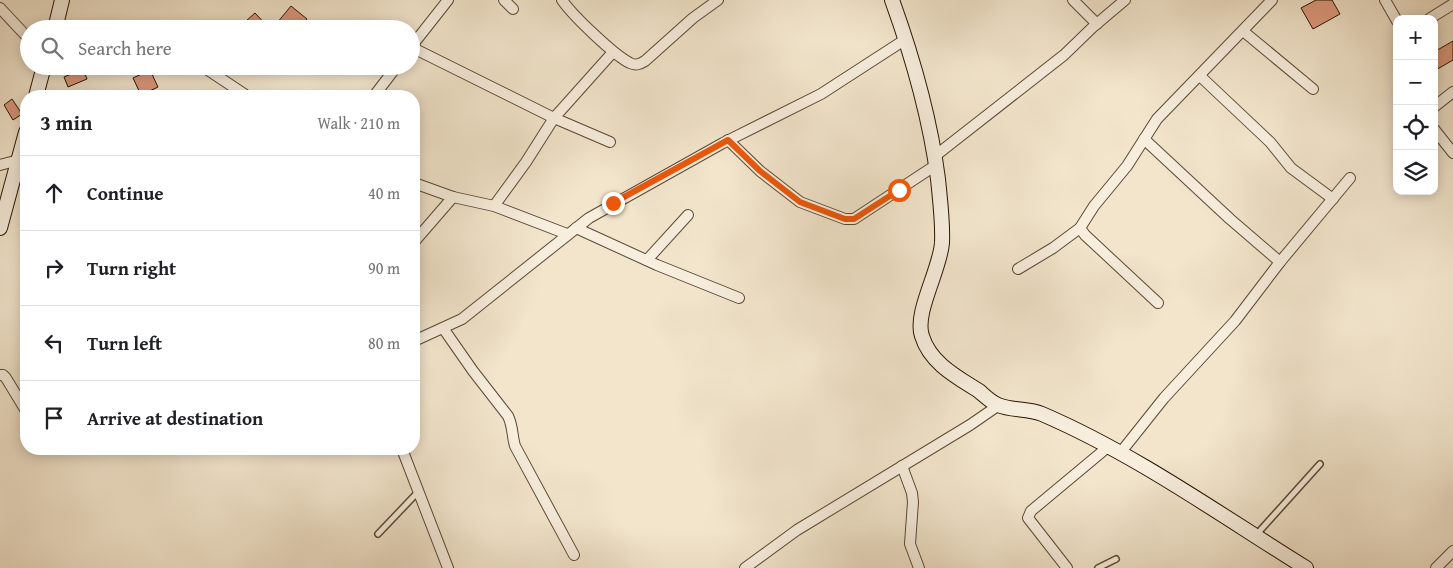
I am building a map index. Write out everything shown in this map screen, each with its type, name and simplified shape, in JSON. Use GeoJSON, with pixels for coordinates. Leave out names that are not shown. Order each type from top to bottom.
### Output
{"type":"FeatureCollection","features":[{"type":"Feature","properties":{"kind":"street"},"geometry":{"type":"LineString","coordinates":[[57,20],[62,0]]}},
{"type":"Feature","properties":{"kind":"street"},"geometry":{"type":"LineString","coordinates":[[420,36],[448,0]]}},
{"type":"Feature","properties":{"kind":"street"},"geometry":{"type":"LineString","coordinates":[[504,0],[513,9]]}},
{"type":"Feature","properties":{"kind":"street"},"geometry":{"type":"LineString","coordinates":[[562,0],[613,52],[631,64],[640,64],[693,18],[718,0]]}},
{"type":"Feature","properties":{"kind":"street"},"geometry":{"type":"LineString","coordinates":[[892,0],[906,39],[935,161],[941,207],[942,244],[920,323],[922,336],[928,348],[941,365],[999,406],[1039,413],[1115,449],[1306,568]]}},
{"type":"Feature","properties":{"kind":"street"},"geometry":{"type":"LineString","coordinates":[[1073,0],[1097,24]]}},
{"type":"Feature","properties":{"kind":"street"},"geometry":{"type":"LineString","coordinates":[[728,140],[760,171],[800,202],[845,219],[854,219],[935,161],[1064,55],[1125,0]]}},
{"type":"Feature","properties":{"kind":"street"},"geometry":{"type":"LineString","coordinates":[[1018,269],[1053,248],[1080,228],[1094,206],[1127,166],[1157,119],[1272,0]]}},
{"type":"Feature","properties":{"kind":"street"},"geometry":{"type":"LineString","coordinates":[[1385,0],[1394,15]]}},
{"type":"Feature","properties":{"kind":"street"},"geometry":{"type":"LineString","coordinates":[[1435,15],[1453,4]]}},
{"type":"Feature","properties":{"kind":"street"},"geometry":{"type":"LineString","coordinates":[[0,8],[20,29]]}},
{"type":"Feature","properties":{"kind":"street"},"geometry":{"type":"LineString","coordinates":[[1243,31],[1314,89]]}},
{"type":"Feature","properties":{"kind":"street"},"geometry":{"type":"LineString","coordinates":[[420,338],[462,319],[472,312],[567,234],[613,203],[728,140],[821,94],[906,39]]}},
{"type":"Feature","properties":{"kind":"street"},"geometry":{"type":"LineString","coordinates":[[420,51],[554,118],[610,142]]}},
{"type":"Feature","properties":{"kind":"street"},"geometry":{"type":"LineString","coordinates":[[494,206],[526,162],[554,118],[613,52]]}},
{"type":"Feature","properties":{"kind":"street"},"geometry":{"type":"LineString","coordinates":[[38,90],[42,75]]}},
{"type":"Feature","properties":{"kind":"street"},"geometry":{"type":"LineString","coordinates":[[215,75],[237,90]]}},
{"type":"Feature","properties":{"kind":"street"},"geometry":{"type":"LineString","coordinates":[[379,90],[390,75]]}},
{"type":"Feature","properties":{"kind":"street"},"geometry":{"type":"LineString","coordinates":[[1200,76],[1270,142],[1291,168],[1333,199]]}},
{"type":"Feature","properties":{"kind":"street"},"geometry":{"type":"LineString","coordinates":[[1438,101],[1453,92]]}},
{"type":"Feature","properties":{"kind":"street"},"geometry":{"type":"LineString","coordinates":[[1438,134],[1453,153]]}},
{"type":"Feature","properties":{"kind":"street"},"geometry":{"type":"LineString","coordinates":[[1144,139],[1230,219],[1280,262]]}},
{"type":"Feature","properties":{"kind":"street"},"geometry":{"type":"LineString","coordinates":[[0,228],[20,153]]}},
{"type":"Feature","properties":{"kind":"street"},"geometry":{"type":"LineString","coordinates":[[1,163],[18,160]]}},
{"type":"Feature","properties":{"kind":"street"},"geometry":{"type":"LineString","coordinates":[[1067,568],[1028,518],[1031,511],[1115,449],[1164,398],[1235,320],[1280,262],[1350,178]]}},
{"type":"Feature","properties":{"kind":"street"},"geometry":{"type":"LineString","coordinates":[[420,185],[453,197],[494,206],[567,234]]}},
{"type":"Feature","properties":{"kind":"street"},"geometry":{"type":"LineString","coordinates":[[420,235],[453,197]]}},
{"type":"Feature","properties":{"kind":"street"},"geometry":{"type":"LineString","coordinates":[[647,260],[688,215]]}},
{"type":"Feature","properties":{"kind":"street"},"geometry":{"type":"LineString","coordinates":[[576,228],[739,298]]}},
{"type":"Feature","properties":{"kind":"street"},"geometry":{"type":"LineString","coordinates":[[1080,228],[1085,235],[1158,303]]}},
{"type":"Feature","properties":{"kind":"street"},"geometry":{"type":"LineString","coordinates":[[443,328],[508,416],[511,422],[512,438],[515,446],[574,555]]}},
{"type":"Feature","properties":{"kind":"street"},"geometry":{"type":"LineString","coordinates":[[0,375],[6,378],[20,401]]}},
{"type":"Feature","properties":{"kind":"street"},"geometry":{"type":"LineString","coordinates":[[745,568],[796,530],[999,406]]}},
{"type":"Feature","properties":{"kind":"street"},"geometry":{"type":"LineString","coordinates":[[404,455],[448,568]]}},
{"type":"Feature","properties":{"kind":"street"},"geometry":{"type":"LineString","coordinates":[[902,466],[912,493],[910,544],[919,568]]}},
{"type":"Feature","properties":{"kind":"street"},"geometry":{"type":"LineString","coordinates":[[1436,568],[1453,551]]}},
{"type":"Feature","properties":{"kind":"lane"},"geometry":{"type":"LineString","coordinates":[[1255,536],[1320,464]]}},
{"type":"Feature","properties":{"kind":"lane"},"geometry":{"type":"LineString","coordinates":[[378,534],[418,492]]}},
{"type":"Feature","properties":{"kind":"lane"},"geometry":{"type":"LineString","coordinates":[[1098,568],[1116,559]]}},
{"type":"Feature","properties":{"kind":"building"},"geometry":{"type":"Polygon","coordinates":[[[1316,0],[1332,0],[1340,14],[1313,29],[1301,8],[1316,0]]]}},
{"type":"Feature","properties":{"kind":"building"},"geometry":{"type":"Polygon","coordinates":[[[291,6],[307,19],[306,20],[279,20],[291,6]]]}},
{"type":"Feature","properties":{"kind":"building"},"geometry":{"type":"Polygon","coordinates":[[[255,13],[262,20],[247,20],[255,13]]]}},
{"type":"Feature","properties":{"kind":"building"},"geometry":{"type":"Polygon","coordinates":[[[1453,41],[1453,60],[1438,69],[1438,60],[1438,50],[1453,41]]]}},
{"type":"Feature","properties":{"kind":"building"},"geometry":{"type":"Polygon","coordinates":[[[69,75],[85,75],[87,79],[68,87],[64,77],[69,75]]]}},
{"type":"Feature","properties":{"kind":"building"},"geometry":{"type":"Polygon","coordinates":[[[139,75],[152,75],[158,87],[152,90],[139,90],[133,78],[139,75]]]}},
{"type":"Feature","properties":{"kind":"building"},"geometry":{"type":"Polygon","coordinates":[[[12,99],[20,111],[20,115],[13,120],[4,105],[12,99]]]}},
{"type":"Feature","properties":{"kind":"route"},"geometry":{"type":"LineString","coordinates":[[613,203],[728,140],[760,171],[800,202],[845,219],[854,219],[899,190]]}}]}
